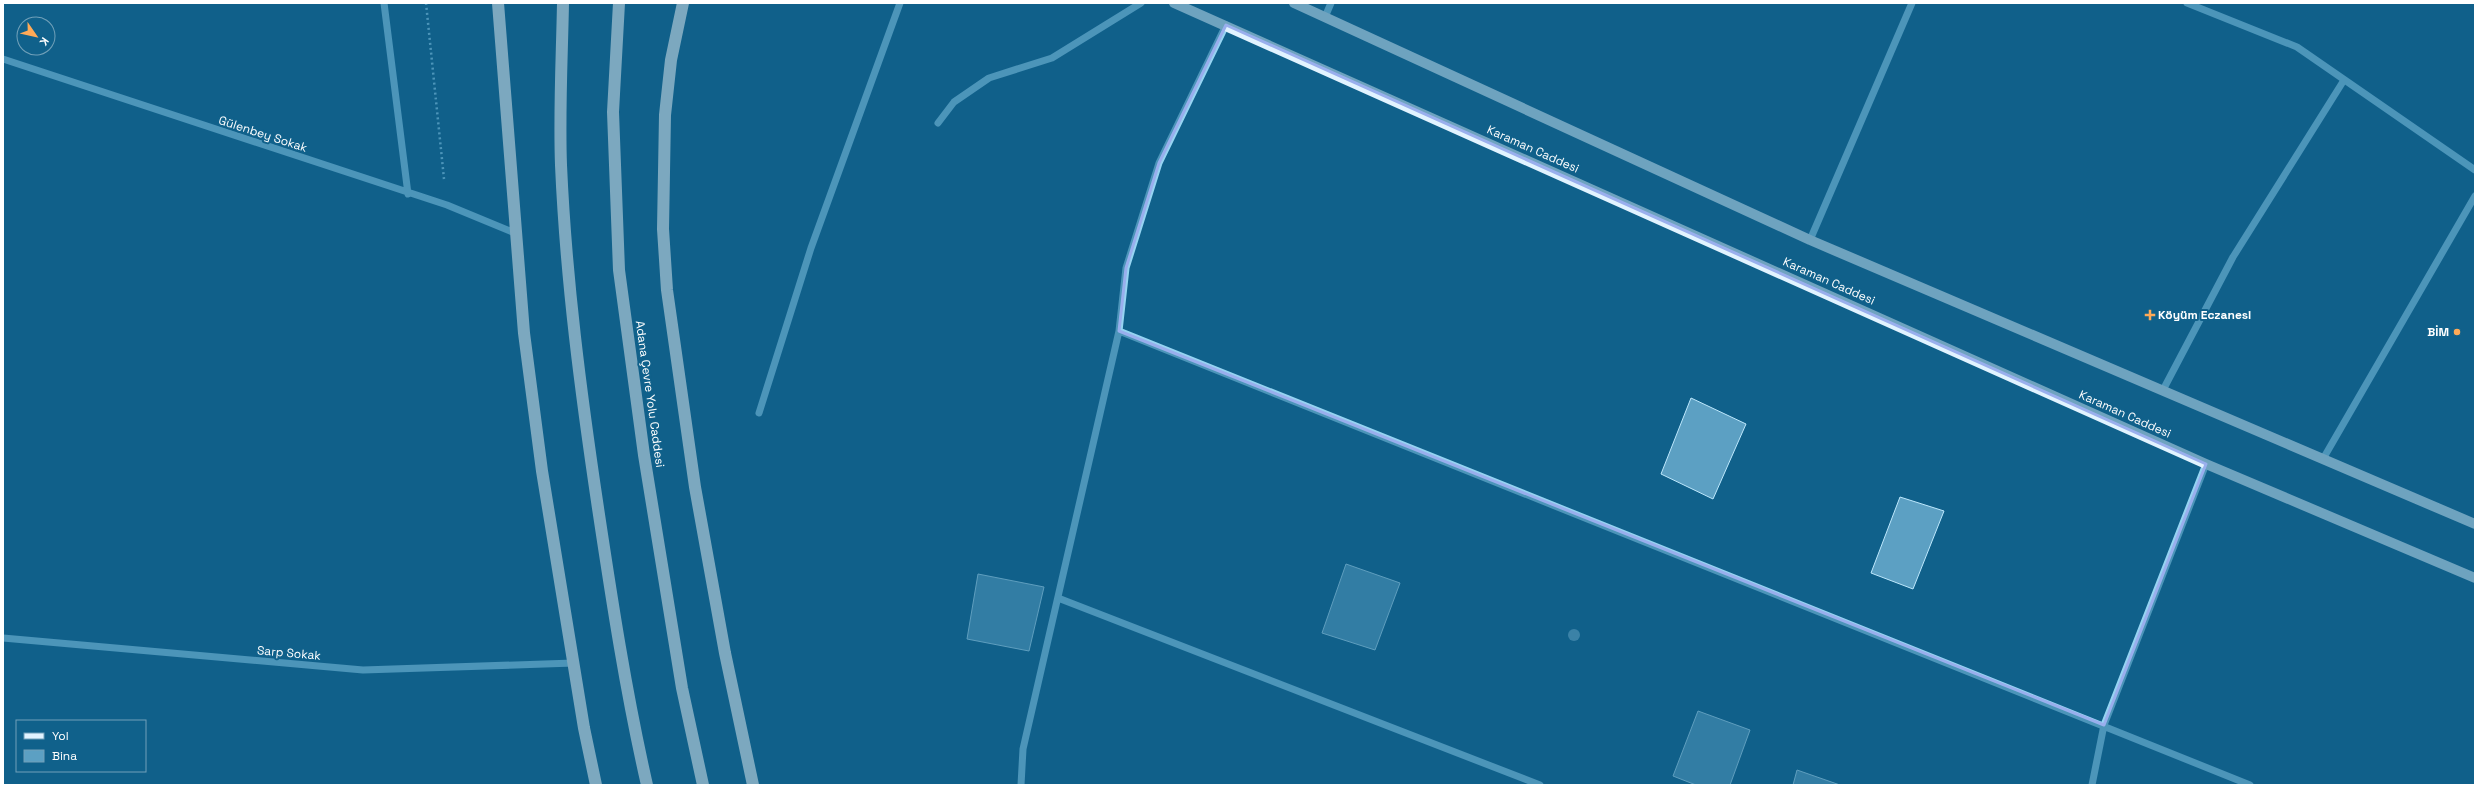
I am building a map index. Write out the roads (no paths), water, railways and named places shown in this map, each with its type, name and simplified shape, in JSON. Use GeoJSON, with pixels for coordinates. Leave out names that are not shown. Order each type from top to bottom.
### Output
{"type":"FeatureCollection","features":[{"type":"Feature","properties":{"kind":"highway"},"geometry":{"type":"LineString","coordinates":[[498,3],[524,333],[542,471],[584,728],[596,785]]}},
{"type":"Feature","properties":{"kind":"highway"},"geometry":{"type":"LineString","coordinates":[[563,3],[561,163],[565,236],[581,397],[614,620],[632,721],[647,785]]}},
{"type":"Feature","properties":{"kind":"highway","name":"Adana Çevre Yolu Caddesi"},"geometry":{"type":"LineString","coordinates":[[619,3],[613,112],[619,270],[644,455],[682,688],[703,785]]}},
{"type":"Feature","properties":{"kind":"highway"},"geometry":{"type":"LineString","coordinates":[[683,3],[671,60],[665,115],[664,229],[667,290],[695,488],[725,653],[753,785]]}},
{"type":"Feature","properties":{"kind":"main road","name":"Karaman Caddesi"},"geometry":{"type":"LineString","coordinates":[[1174,3],[2206,464],[2475,578]]}},
{"type":"Feature","properties":{"kind":"main road"},"geometry":{"type":"LineString","coordinates":[[1294,3],[1810,240],[2475,524]]}},
{"type":"Feature","properties":{"kind":"street"},"geometry":{"type":"LineString","coordinates":[[384,3],[408,194]]}},
{"type":"Feature","properties":{"kind":"street"},"geometry":{"type":"LineString","coordinates":[[759,413],[811,248],[900,3]]}},
{"type":"Feature","properties":{"kind":"street"},"geometry":{"type":"LineString","coordinates":[[938,123],[954,102],[989,78],[1052,58],[1141,3]]}},
{"type":"Feature","properties":{"kind":"street"},"geometry":{"type":"LineString","coordinates":[[1326,17],[1331,3]]}},
{"type":"Feature","properties":{"kind":"street"},"geometry":{"type":"LineString","coordinates":[[1810,240],[1912,3]]}},
{"type":"Feature","properties":{"kind":"street"},"geometry":{"type":"LineString","coordinates":[[2187,3],[2297,47],[2475,170]]}},
{"type":"Feature","properties":{"kind":"street"},"geometry":{"type":"LineString","coordinates":[[1021,785],[1023,750],[1119,332],[1126,268],[1159,163],[1226,26]]}},
{"type":"Feature","properties":{"kind":"street","name":"Gülenbey Sokak"},"geometry":{"type":"LineString","coordinates":[[3,59],[408,194],[447,205],[515,233]]}},
{"type":"Feature","properties":{"kind":"street"},"geometry":{"type":"LineString","coordinates":[[2163,390],[2233,256],[2344,80]]}},
{"type":"Feature","properties":{"kind":"street"},"geometry":{"type":"LineString","coordinates":[[2323,459],[2475,196]]}},
{"type":"Feature","properties":{"kind":"street"},"geometry":{"type":"LineString","coordinates":[[1119,332],[2104,725],[2250,785]]}},
{"type":"Feature","properties":{"kind":"street"},"geometry":{"type":"LineString","coordinates":[[2092,785],[2104,725],[2206,464]]}},
{"type":"Feature","properties":{"kind":"street"},"geometry":{"type":"LineString","coordinates":[[1058,598],[1540,785]]}},
{"type":"Feature","properties":{"kind":"street","name":"Sarp Sokak"},"geometry":{"type":"LineString","coordinates":[[3,638],[363,670],[574,663]]}},
{"type":"Feature","properties":{"kind":"place","name":"Köyüm Eczanesi"},"geometry":{"type":"Point","coordinates":[2150,315]}},
{"type":"Feature","properties":{"kind":"place","name":"BİM"},"geometry":{"type":"Point","coordinates":[2457,332]}}]}
